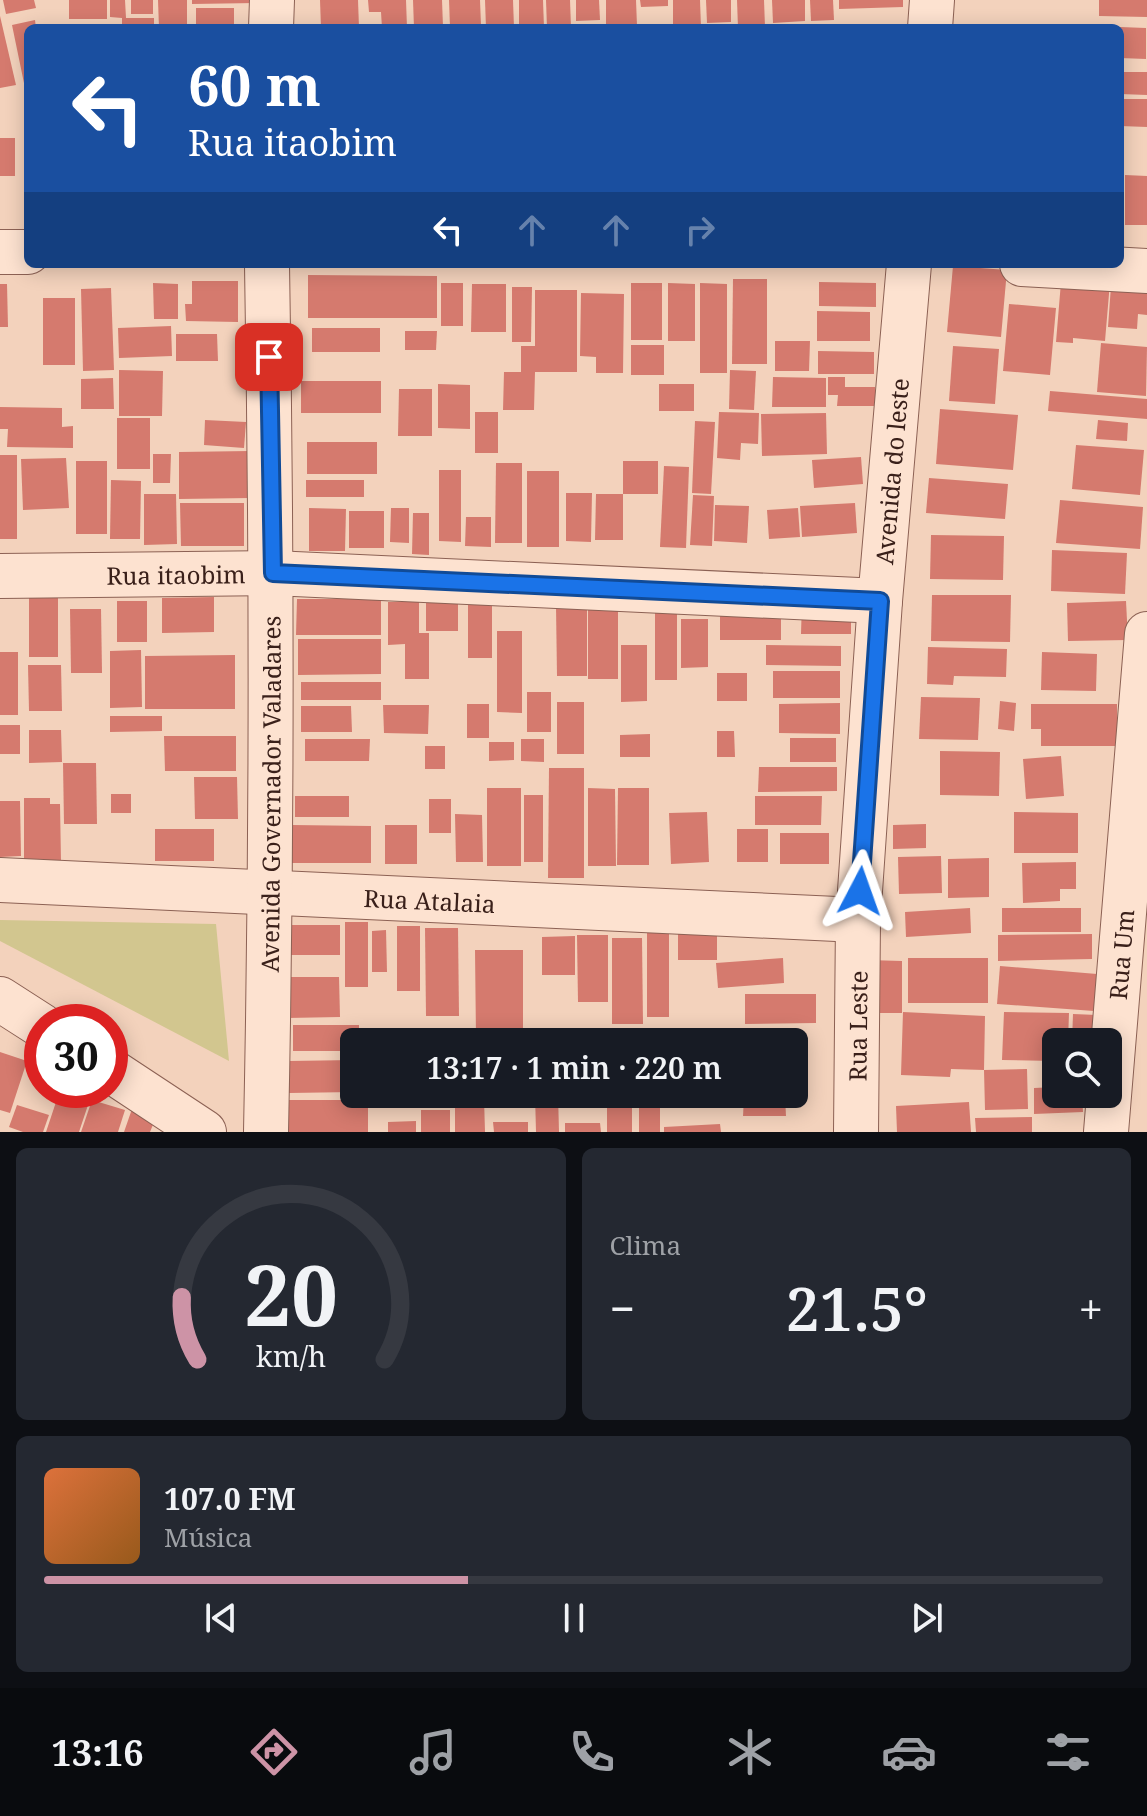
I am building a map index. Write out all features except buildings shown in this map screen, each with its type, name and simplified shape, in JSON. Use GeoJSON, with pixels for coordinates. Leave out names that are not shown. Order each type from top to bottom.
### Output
{"type":"FeatureCollection","features":[{"type":"Feature","properties":{"kind":"street"},"geometry":{"type":"LineString","coordinates":[[271,24],[272,0]]}},
{"type":"Feature","properties":{"kind":"street"},"geometry":{"type":"LineString","coordinates":[[930,24],[932,0]]}},
{"type":"Feature","properties":{"kind":"street"},"geometry":{"type":"LineString","coordinates":[[0,252],[24,252]]}},
{"type":"Feature","properties":{"kind":"street","name":"Avenida Governador Valadares"},"geometry":{"type":"LineString","coordinates":[[266,1132],[273,573],[267,268]]}},
{"type":"Feature","properties":{"kind":"street","name":"Avenida do leste"},"geometry":{"type":"LineString","coordinates":[[858,920],[880,601],[909,268]]}},
{"type":"Feature","properties":{"kind":"street"},"geometry":{"type":"LineString","coordinates":[[1093,268],[1147,271]]}},
{"type":"Feature","properties":{"kind":"street","name":"Rua itaobim"},"geometry":{"type":"LineString","coordinates":[[0,576],[273,573],[880,601]]}},
{"type":"Feature","properties":{"kind":"street","name":"Rua Um"},"geometry":{"type":"LineString","coordinates":[[1106,1132],[1147,634]]}},
{"type":"Feature","properties":{"kind":"street","name":"Rua Atalaia"},"geometry":{"type":"LineString","coordinates":[[0,880],[858,920]]}},
{"type":"Feature","properties":{"kind":"street","name":"Rua Leste"},"geometry":{"type":"LineString","coordinates":[[856,1132],[858,920]]}},
{"type":"Feature","properties":{"kind":"street"},"geometry":{"type":"LineString","coordinates":[[0,999],[24,1014]]}},
{"type":"Feature","properties":{"kind":"street"},"geometry":{"type":"LineString","coordinates":[[128,1082],[204,1132]]}},
{"type":"Feature","properties":{"kind":"shaded area"},"geometry":{"type":"Polygon","coordinates":[[[0,920],[216,924],[229,1061],[128,1008],[128,1004],[120,1004],[0,941],[0,920]]]}},
{"type":"Feature","properties":{"kind":"route"},"geometry":{"type":"LineString","coordinates":[[269,357],[273,573],[880,601],[860,891]]}}]}
